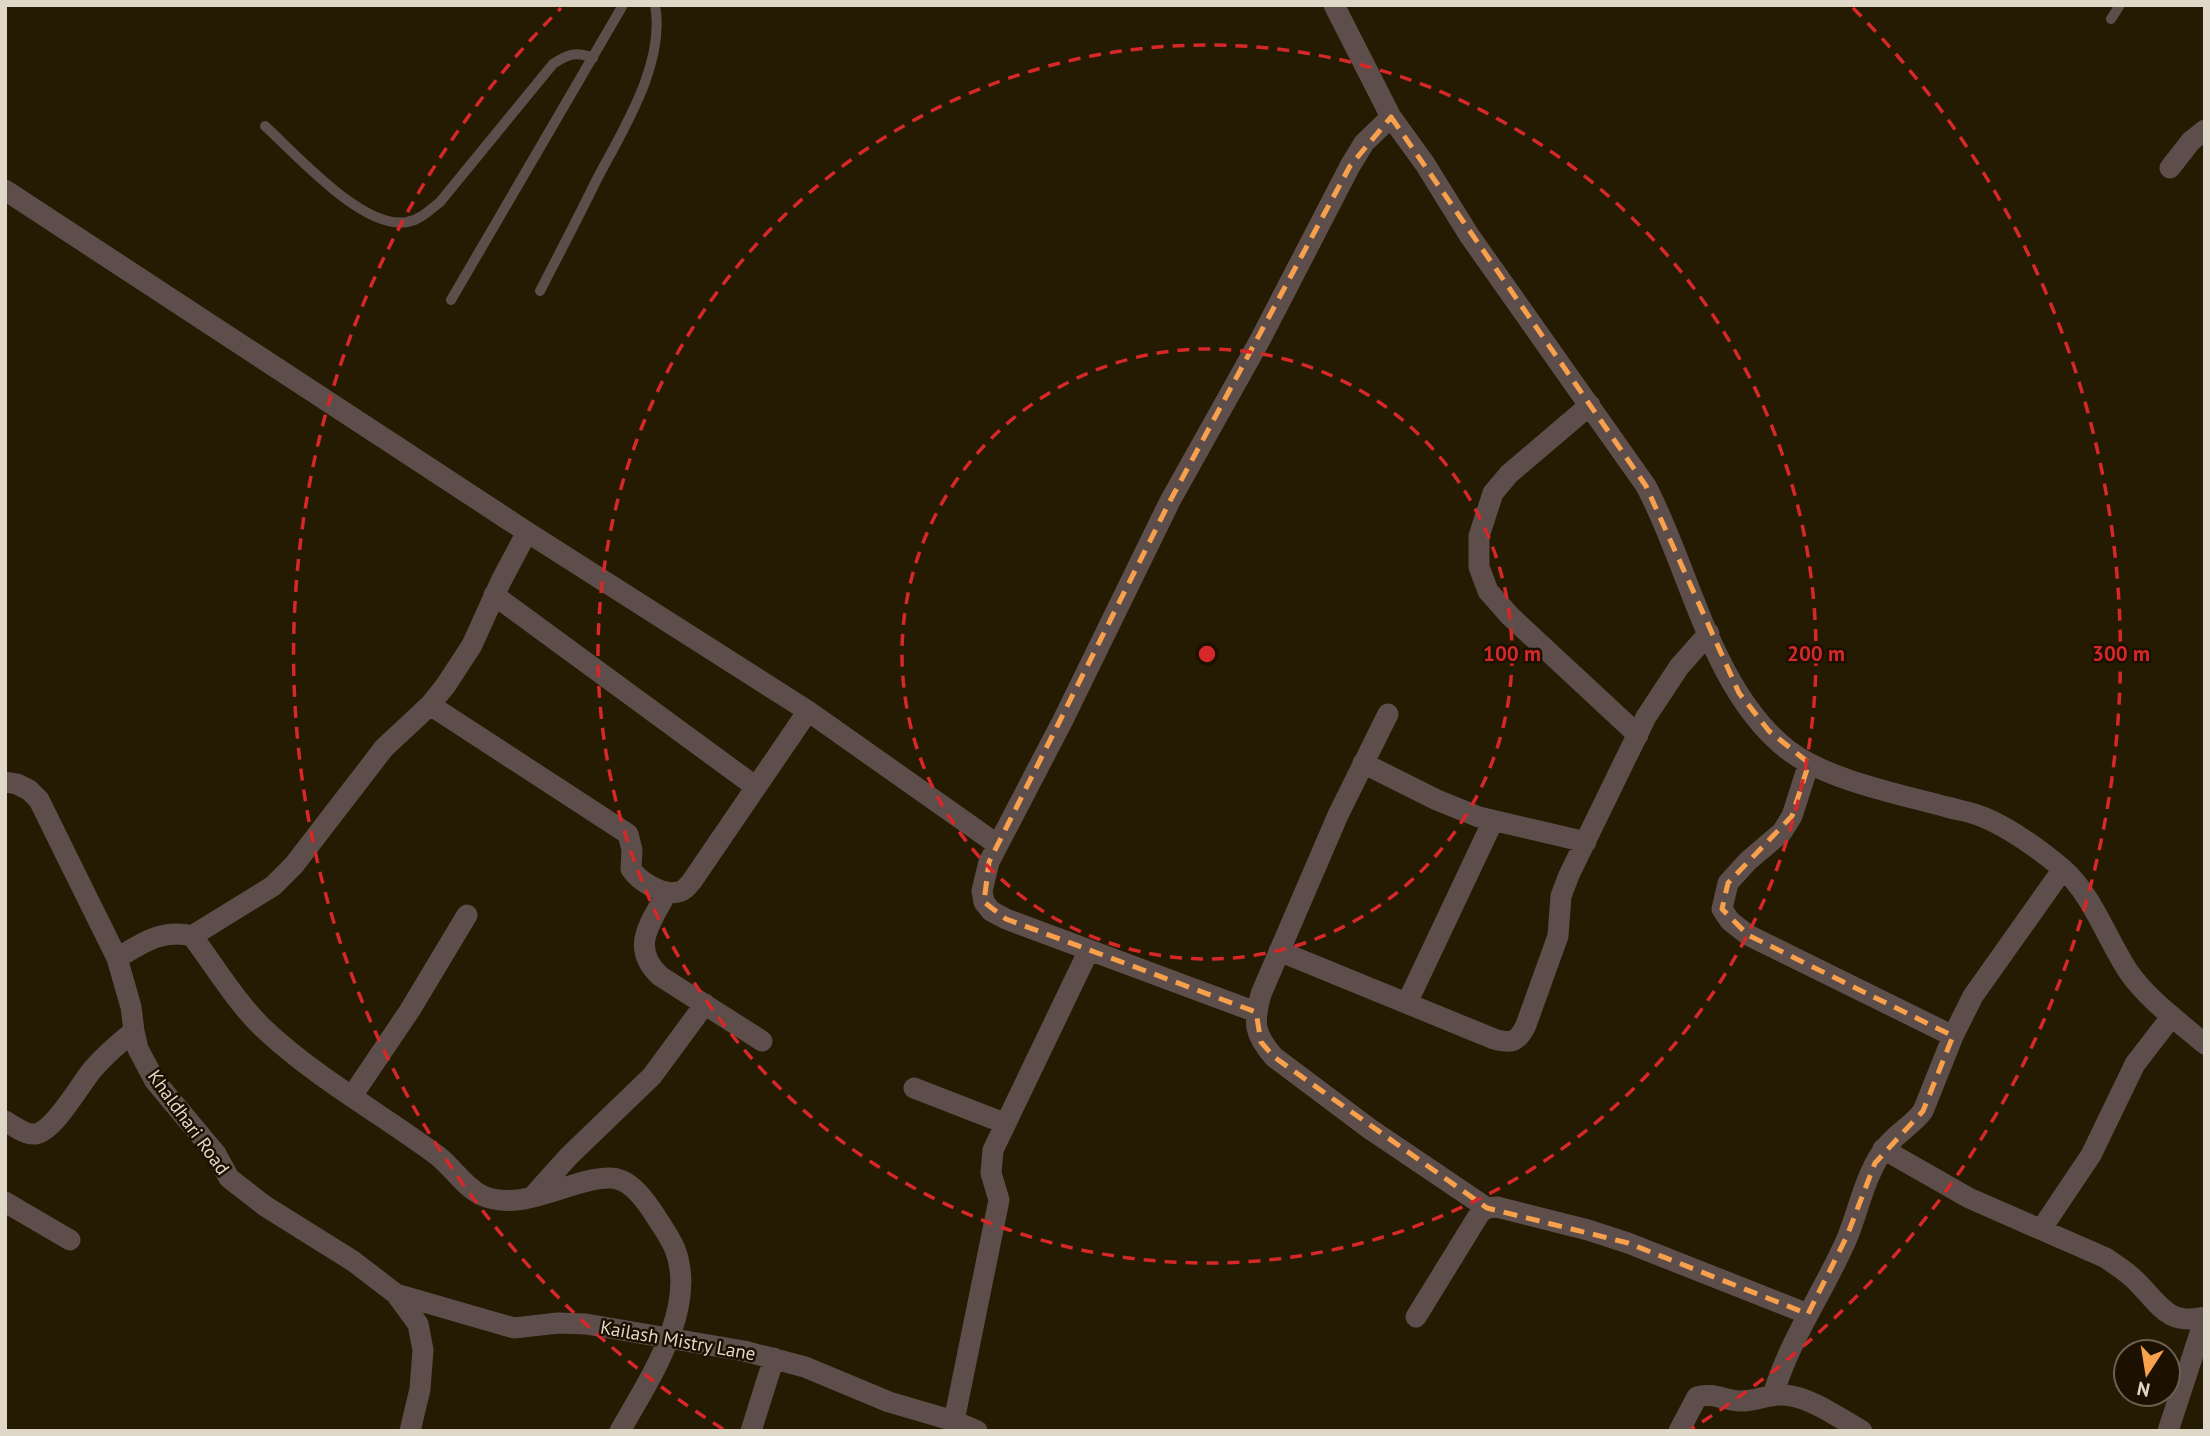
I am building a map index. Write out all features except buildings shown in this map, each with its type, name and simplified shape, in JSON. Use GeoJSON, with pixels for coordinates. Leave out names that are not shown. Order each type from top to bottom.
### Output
{"type":"FeatureCollection","features":[{"type":"Feature","properties":{"kind":"street"},"geometry":{"type":"LineString","coordinates":[[1336,8],[1391,117],[1426,164],[1469,235],[1646,486],[1662,516],[1721,662],[1754,714],[1787,749],[1809,763],[1835,774],[1983,817],[2020,838],[2063,869],[2081,888],[2108,939],[2144,991],[2205,1044]]}},
{"type":"Feature","properties":{"kind":"street"},"geometry":{"type":"LineString","coordinates":[[1256,1012],[1006,919],[991,911],[982,891],[989,862],[1063,720],[1170,502],[1260,340],[1350,166],[1364,143],[1391,117]]}},
{"type":"Feature","properties":{"kind":"street"},"geometry":{"type":"LineString","coordinates":[[2170,168],[2191,141],[2205,130]]}},
{"type":"Feature","properties":{"kind":"street"},"geometry":{"type":"LineString","coordinates":[[5,190],[527,532],[808,711],[998,845]]}},
{"type":"Feature","properties":{"kind":"street"},"geometry":{"type":"LineString","coordinates":[[1590,405],[1509,474],[1493,493],[1479,536],[1479,567],[1488,591],[1510,616],[1638,735]]}},
{"type":"Feature","properties":{"kind":"street"},"geometry":{"type":"LineString","coordinates":[[117,958],[156,935],[170,933],[192,936],[273,886],[294,865],[384,748],[430,705],[462,662],[527,532]]}},
{"type":"Feature","properties":{"kind":"street"},"geometry":{"type":"LineString","coordinates":[[494,595],[756,787]]}},
{"type":"Feature","properties":{"kind":"street"},"geometry":{"type":"LineString","coordinates":[[1279,951],[1494,1039],[1515,1042],[1521,1036],[1558,936],[1561,896],[1586,842],[1660,693],[1709,633]]}},
{"type":"Feature","properties":{"kind":"street"},"geometry":{"type":"LineString","coordinates":[[430,705],[628,834],[632,850],[631,869],[636,876],[667,892],[677,893],[692,881],[808,711]]}},
{"type":"Feature","properties":{"kind":"street"},"geometry":{"type":"LineString","coordinates":[[1388,714],[1338,815],[1261,994],[1256,1012],[1256,1030],[1261,1042],[1274,1057],[1370,1129],[1487,1208],[1506,1209],[1628,1243],[1808,1314]]}},
{"type":"Feature","properties":{"kind":"street"},"geometry":{"type":"LineString","coordinates":[[1363,763],[1437,800],[1493,821],[1586,842]]}},
{"type":"Feature","properties":{"kind":"street"},"geometry":{"type":"LineString","coordinates":[[1809,763],[1792,816],[1782,832],[1748,860],[1728,883],[1722,909],[1730,921],[1748,935],[1953,1036]]}},
{"type":"Feature","properties":{"kind":"street","name":"Khaldhari Road"},"geometry":{"type":"LineString","coordinates":[[5,782],[29,790],[38,800],[117,958],[131,1007],[138,1049],[155,1081],[216,1154],[229,1178],[265,1206],[353,1261],[396,1294]]}},
{"type":"Feature","properties":{"kind":"street"},"geometry":{"type":"LineString","coordinates":[[1407,1003],[1493,821]]}},
{"type":"Feature","properties":{"kind":"street"},"geometry":{"type":"LineString","coordinates":[[1773,1395],[1786,1356],[1847,1236],[1875,1163],[1883,1149],[1923,1111],[1953,1036],[1973,996],[2063,869]]}},
{"type":"Feature","properties":{"kind":"street"},"geometry":{"type":"LineString","coordinates":[[667,892],[649,927],[644,955],[649,965],[660,976],[762,1041]]}},
{"type":"Feature","properties":{"kind":"street"},"geometry":{"type":"LineString","coordinates":[[352,1096],[410,1010],[467,915]]}},
{"type":"Feature","properties":{"kind":"street"},"geometry":{"type":"LineString","coordinates":[[192,936],[261,1026],[316,1072],[438,1156],[466,1184],[482,1195],[501,1200],[533,1196],[596,1179],[614,1178],[628,1183],[643,1198],[668,1234],[676,1251],[681,1274],[679,1301],[671,1337],[620,1431]]}},
{"type":"Feature","properties":{"kind":"street"},"geometry":{"type":"LineString","coordinates":[[954,1421],[999,1200],[990,1173],[990,1162],[1004,1123],[1089,950]]}},
{"type":"Feature","properties":{"kind":"street"},"geometry":{"type":"LineString","coordinates":[[533,1196],[569,1156],[652,1076],[705,1004]]}},
{"type":"Feature","properties":{"kind":"street"},"geometry":{"type":"LineString","coordinates":[[2042,1228],[2091,1155],[2135,1064],[2172,1016]]}},
{"type":"Feature","properties":{"kind":"street"},"geometry":{"type":"LineString","coordinates":[[5,1121],[28,1133],[36,1134],[44,1130],[60,1114],[91,1070],[114,1046],[134,1031]]}},
{"type":"Feature","properties":{"kind":"street"},"geometry":{"type":"LineString","coordinates":[[914,1087],[1004,1123]]}},
{"type":"Feature","properties":{"kind":"street"},"geometry":{"type":"LineString","coordinates":[[1883,1149],[1969,1198],[2084,1247],[2116,1265],[2136,1281],[2156,1304],[2176,1318],[2190,1320],[2205,1317],[2175,1427]]}},
{"type":"Feature","properties":{"kind":"street"},"geometry":{"type":"LineString","coordinates":[[5,1202],[70,1240]]}},
{"type":"Feature","properties":{"kind":"street"},"geometry":{"type":"LineString","coordinates":[[1416,1317],[1480,1213],[1487,1208]]}},
{"type":"Feature","properties":{"kind":"street"},"geometry":{"type":"LineString","coordinates":[[396,1294],[418,1324],[423,1350],[420,1389],[410,1431]]}},
{"type":"Feature","properties":{"kind":"street","name":"Kailash Mistry Lane"},"geometry":{"type":"LineString","coordinates":[[396,1294],[514,1328],[558,1323],[586,1324],[671,1337],[774,1358],[805,1367],[889,1402],[954,1421],[977,1431]]}},
{"type":"Feature","properties":{"kind":"street"},"geometry":{"type":"LineString","coordinates":[[751,1431],[774,1358]]}},
{"type":"Feature","properties":{"kind":"street"},"geometry":{"type":"LineString","coordinates":[[1679,1431],[1697,1397],[1705,1394],[1743,1401],[1773,1395],[1797,1398],[1863,1431]]}},
{"type":"Feature","properties":{"kind":"lane"},"geometry":{"type":"LineString","coordinates":[[451,300],[623,5]]}},
{"type":"Feature","properties":{"kind":"lane"},"geometry":{"type":"LineString","coordinates":[[540,291],[635,107],[648,71],[657,29],[655,5]]}},
{"type":"Feature","properties":{"kind":"lane"},"geometry":{"type":"LineString","coordinates":[[2111,19],[2120,5]]}},
{"type":"Feature","properties":{"kind":"lane"},"geometry":{"type":"LineString","coordinates":[[265,127],[365,213],[394,223],[410,222],[425,215],[440,202],[553,64],[574,52],[593,58]]}},
{"type":"Feature","properties":{"kind":"highlighted area"},"geometry":{"type":"Polygon","coordinates":[[[1391,117],[1646,486],[1739,693],[1769,731],[1809,763],[1792,816],[1728,883],[1722,909],[1748,935],[1953,1036],[1923,1111],[1875,1163],[1847,1236],[1808,1314],[1628,1243],[1487,1208],[1274,1057],[1261,1042],[1256,1012],[1006,919],[984,902],[989,862],[1170,501],[1350,166],[1391,117]]]}}]}
